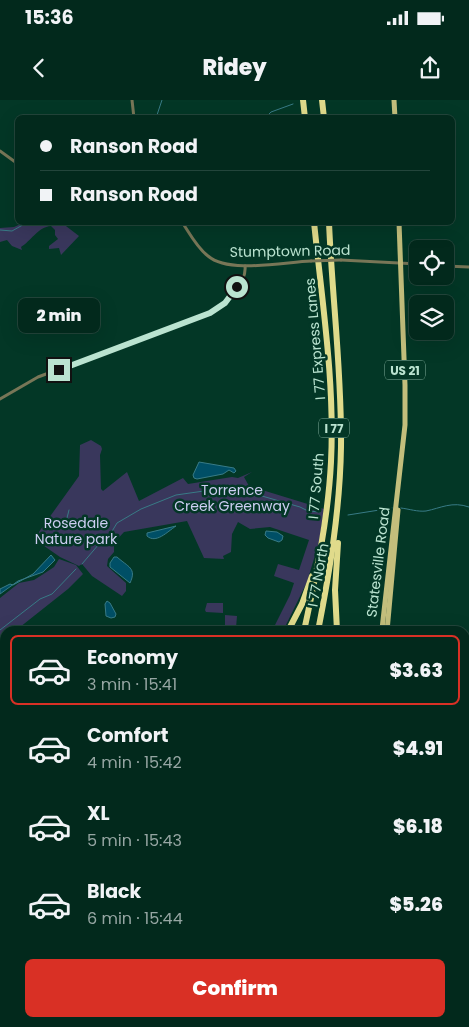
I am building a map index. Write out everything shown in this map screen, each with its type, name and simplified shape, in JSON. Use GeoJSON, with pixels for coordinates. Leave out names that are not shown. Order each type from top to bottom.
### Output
{"type":"FeatureCollection","features":[{"type":"Feature","properties":{"kind":"highway"},"geometry":{"type":"LineString","coordinates":[[303,100],[305,115]]}},
{"type":"Feature","properties":{"kind":"highway"},"geometry":{"type":"LineString","coordinates":[[322,100],[324,115]]}},
{"type":"Feature","properties":{"kind":"highway","name":"I 77 South"},"geometry":{"type":"LineString","coordinates":[[306,626],[323,537],[331,472],[331,410],[316,225]]}},
{"type":"Feature","properties":{"kind":"highway","name":"I 77 Express Lanes"},"geometry":{"type":"LineString","coordinates":[[306,626],[327,530],[334,456],[333,389],[316,225]]}},
{"type":"Feature","properties":{"kind":"highway","name":"I 77 Express Lanes"},"geometry":{"type":"LineString","coordinates":[[320,626],[335,537],[341,448],[330,225]]}},
{"type":"Feature","properties":{"kind":"highway","name":"I 77 North"},"geometry":{"type":"LineString","coordinates":[[320,626],[338,530],[343,468],[343,413],[330,225]]}},
{"type":"Feature","properties":{"kind":"highway"},"geometry":{"type":"LineString","coordinates":[[336,626],[338,530]]}},
{"type":"Feature","properties":{"kind":"highway"},"geometry":{"type":"LineString","coordinates":[[290,626],[309,586],[323,537]]}},
{"type":"Feature","properties":{"kind":"main road"},"geometry":{"type":"LineString","coordinates":[[394,100],[395,115]]}},
{"type":"Feature","properties":{"kind":"main road","name":"Statesville Road"},"geometry":{"type":"LineString","coordinates":[[385,626],[390,543],[405,431],[406,401],[399,225]]}},
{"type":"Feature","properties":{"kind":"main road","name":"Statesville Road"},"geometry":{"type":"LineString","coordinates":[[384,626],[398,517],[398,494]]}},
{"type":"Feature","properties":{"kind":"street"},"geometry":{"type":"LineString","coordinates":[[132,100],[134,115]]}},
{"type":"Feature","properties":{"kind":"street"},"geometry":{"type":"LineString","coordinates":[[0,151],[15,162]]}},
{"type":"Feature","properties":{"kind":"street","name":"Stumptown Road"},"geometry":{"type":"LineString","coordinates":[[184,225],[208,256],[218,262],[233,266],[311,260],[409,263]]}},
{"type":"Feature","properties":{"kind":"street"},"geometry":{"type":"LineString","coordinates":[[0,399],[38,377],[213,312],[229,299],[249,267],[255,265]]}},
{"type":"Feature","properties":{"kind":"street"},"geometry":{"type":"LineString","coordinates":[[233,266],[243,270],[244,277]]}},
{"type":"Feature","properties":{"kind":"street"},"geometry":{"type":"LineString","coordinates":[[244,277],[245,266]]}},
{"type":"Feature","properties":{"kind":"street"},"geometry":{"type":"LineString","coordinates":[[454,267],[469,268]]}},
{"type":"Feature","properties":{"kind":"green space"},"geometry":{"type":"Polygon","coordinates":[[[18,225],[65,225],[79,236],[61,255],[59,248],[49,249],[49,246],[58,239],[55,235],[55,230],[51,226],[46,227],[21,247],[22,250],[12,246],[7,240],[0,242],[0,228],[18,225]]]}},
{"type":"Feature","properties":{"kind":"green space"},"geometry":{"type":"Polygon","coordinates":[[[91,440],[101,446],[101,489],[103,491],[127,472],[139,501],[183,478],[188,484],[232,477],[238,478],[252,472],[244,477],[249,486],[324,509],[319,542],[307,582],[285,626],[274,626],[294,583],[274,576],[278,564],[299,570],[309,540],[270,527],[250,529],[238,522],[232,534],[231,552],[223,556],[224,559],[204,558],[187,521],[124,532],[114,543],[114,552],[108,559],[107,566],[126,583],[126,591],[122,596],[92,576],[82,564],[79,566],[60,557],[37,541],[38,538],[36,536],[79,476],[80,445],[91,440]]]}},
{"type":"Feature","properties":{"kind":"green space"},"geometry":{"type":"Polygon","coordinates":[[[59,559],[76,565],[83,574],[68,589],[21,626],[0,626],[0,598],[19,583],[34,580],[54,567],[59,559]]]}},
{"type":"Feature","properties":{"kind":"green space"},"geometry":{"type":"Polygon","coordinates":[[[207,603],[223,603],[223,613],[206,612],[207,603]]]}},
{"type":"Feature","properties":{"kind":"green space"},"geometry":{"type":"Polygon","coordinates":[[[225,615],[237,616],[236,626],[225,626],[225,615]]]}},
{"type":"Feature","properties":{"kind":"water"},"geometry":{"type":"Polygon","coordinates":[[[199,462],[234,468],[236,471],[234,473],[229,470],[223,474],[197,479],[193,475],[199,462]]]}},
{"type":"Feature","properties":{"kind":"water"},"geometry":{"type":"Polygon","coordinates":[[[176,526],[158,538],[154,539],[147,536],[147,533],[176,526]]]}},
{"type":"Feature","properties":{"kind":"water"},"geometry":{"type":"Polygon","coordinates":[[[266,531],[277,532],[283,536],[282,540],[279,542],[268,538],[265,535],[266,531]]]}},
{"type":"Feature","properties":{"kind":"water"},"geometry":{"type":"Polygon","coordinates":[[[51,555],[55,560],[43,572],[25,579],[33,574],[51,555]]]}},
{"type":"Feature","properties":{"kind":"water"},"geometry":{"type":"Polygon","coordinates":[[[114,557],[117,557],[132,571],[130,583],[110,567],[114,557]]]}},
{"type":"Feature","properties":{"kind":"water"},"geometry":{"type":"Polygon","coordinates":[[[10,584],[13,585],[0,594],[0,589],[10,584]]]}},
{"type":"Feature","properties":{"kind":"water"},"geometry":{"type":"Polygon","coordinates":[[[107,601],[116,614],[115,617],[106,616],[105,604],[107,601]]]}},
{"type":"Feature","properties":{"kind":"waterway"},"geometry":{"type":"LineString","coordinates":[[157,115],[162,100]]}},
{"type":"Feature","properties":{"kind":"waterway"},"geometry":{"type":"LineString","coordinates":[[268,115],[271,112],[293,104]]}},
{"type":"Feature","properties":{"kind":"waterway"},"geometry":{"type":"LineString","coordinates":[[0,230],[12,231],[23,225]]}},
{"type":"Feature","properties":{"kind":"waterway"},"geometry":{"type":"LineString","coordinates":[[82,564],[99,544],[108,538],[117,523],[141,509],[176,495],[239,486],[262,496],[308,511],[320,512]]}},
{"type":"Feature","properties":{"kind":"waterway"},"geometry":{"type":"LineString","coordinates":[[401,508],[426,511],[452,505],[469,507]]}},
{"type":"Feature","properties":{"kind":"waterway"},"geometry":{"type":"LineString","coordinates":[[348,515],[392,508]]}},
{"type":"Feature","properties":{"kind":"waterway"},"geometry":{"type":"LineString","coordinates":[[66,522],[69,510]]}},
{"type":"Feature","properties":{"kind":"waterway"},"geometry":{"type":"LineString","coordinates":[[5,626],[40,599],[52,594],[76,569]]}},
{"type":"Feature","properties":{"kind":"route"},"geometry":{"type":"LineString","coordinates":[[59,370],[210,313],[225,303],[237,287]]}},
{"type":"Feature","properties":{"kind":"park label","name":"Torrence Creek Greenway"},"geometry":{"type":"Point","coordinates":[232,498]}},
{"type":"Feature","properties":{"kind":"park label","name":"Rosedale Nature park"},"geometry":{"type":"Point","coordinates":[76,532]}}]}
